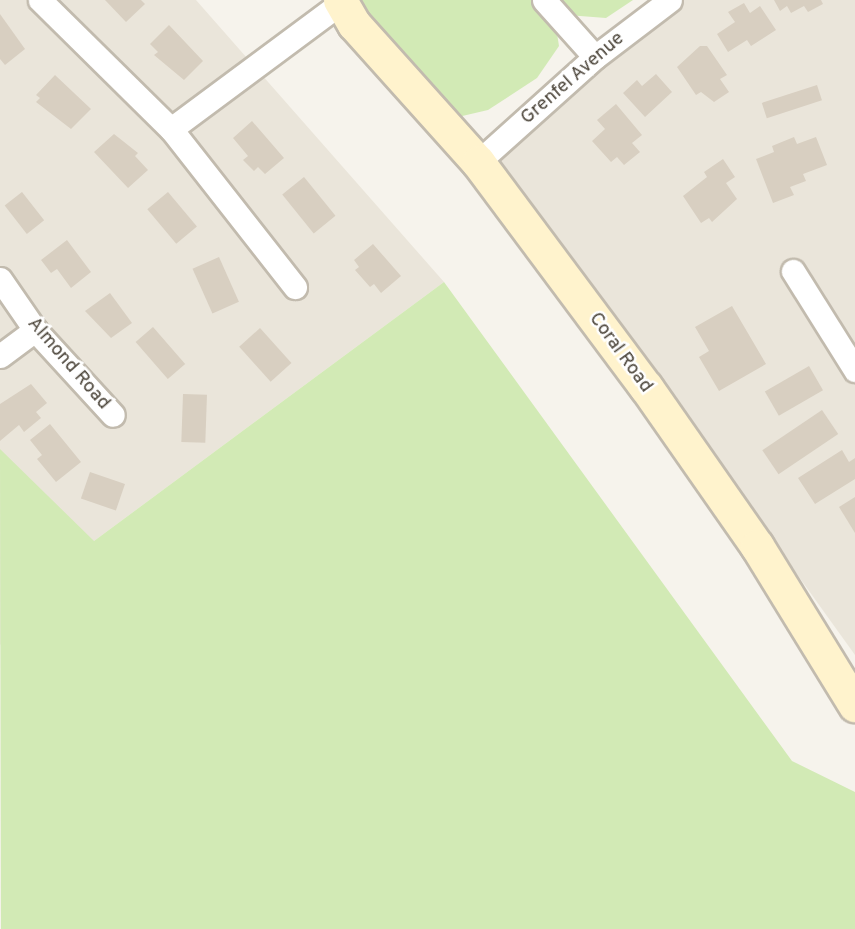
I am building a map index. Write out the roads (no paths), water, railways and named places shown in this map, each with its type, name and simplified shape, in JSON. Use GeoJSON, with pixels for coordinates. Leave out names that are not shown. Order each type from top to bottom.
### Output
{"type":"FeatureCollection","features":[{"type":"Feature","properties":{"kind":"main road","name":"Coral Road"},"geometry":{"type":"LineString","coordinates":[[337,7],[478,162],[749,535],[855,703]]}},
{"type":"Feature","properties":{"kind":"street"},"geometry":{"type":"LineString","coordinates":[[40,0],[171,130],[295,286]]}},
{"type":"Feature","properties":{"kind":"street"},"geometry":{"type":"LineString","coordinates":[[544,0],[594,57]]}},
{"type":"Feature","properties":{"kind":"street","name":"Grenfel Avenue"},"geometry":{"type":"LineString","coordinates":[[478,162],[594,57],[670,0]]}},
{"type":"Feature","properties":{"kind":"street"},"geometry":{"type":"LineString","coordinates":[[171,130],[337,7]]}},
{"type":"Feature","properties":{"kind":"street"},"geometry":{"type":"LineString","coordinates":[[793,271],[855,370]]}},
{"type":"Feature","properties":{"kind":"street","name":"Almond Road"},"geometry":{"type":"LineString","coordinates":[[0,279],[36,330],[113,415]]}},
{"type":"Feature","properties":{"kind":"street"},"geometry":{"type":"LineString","coordinates":[[0,356],[36,330]]}}]}
